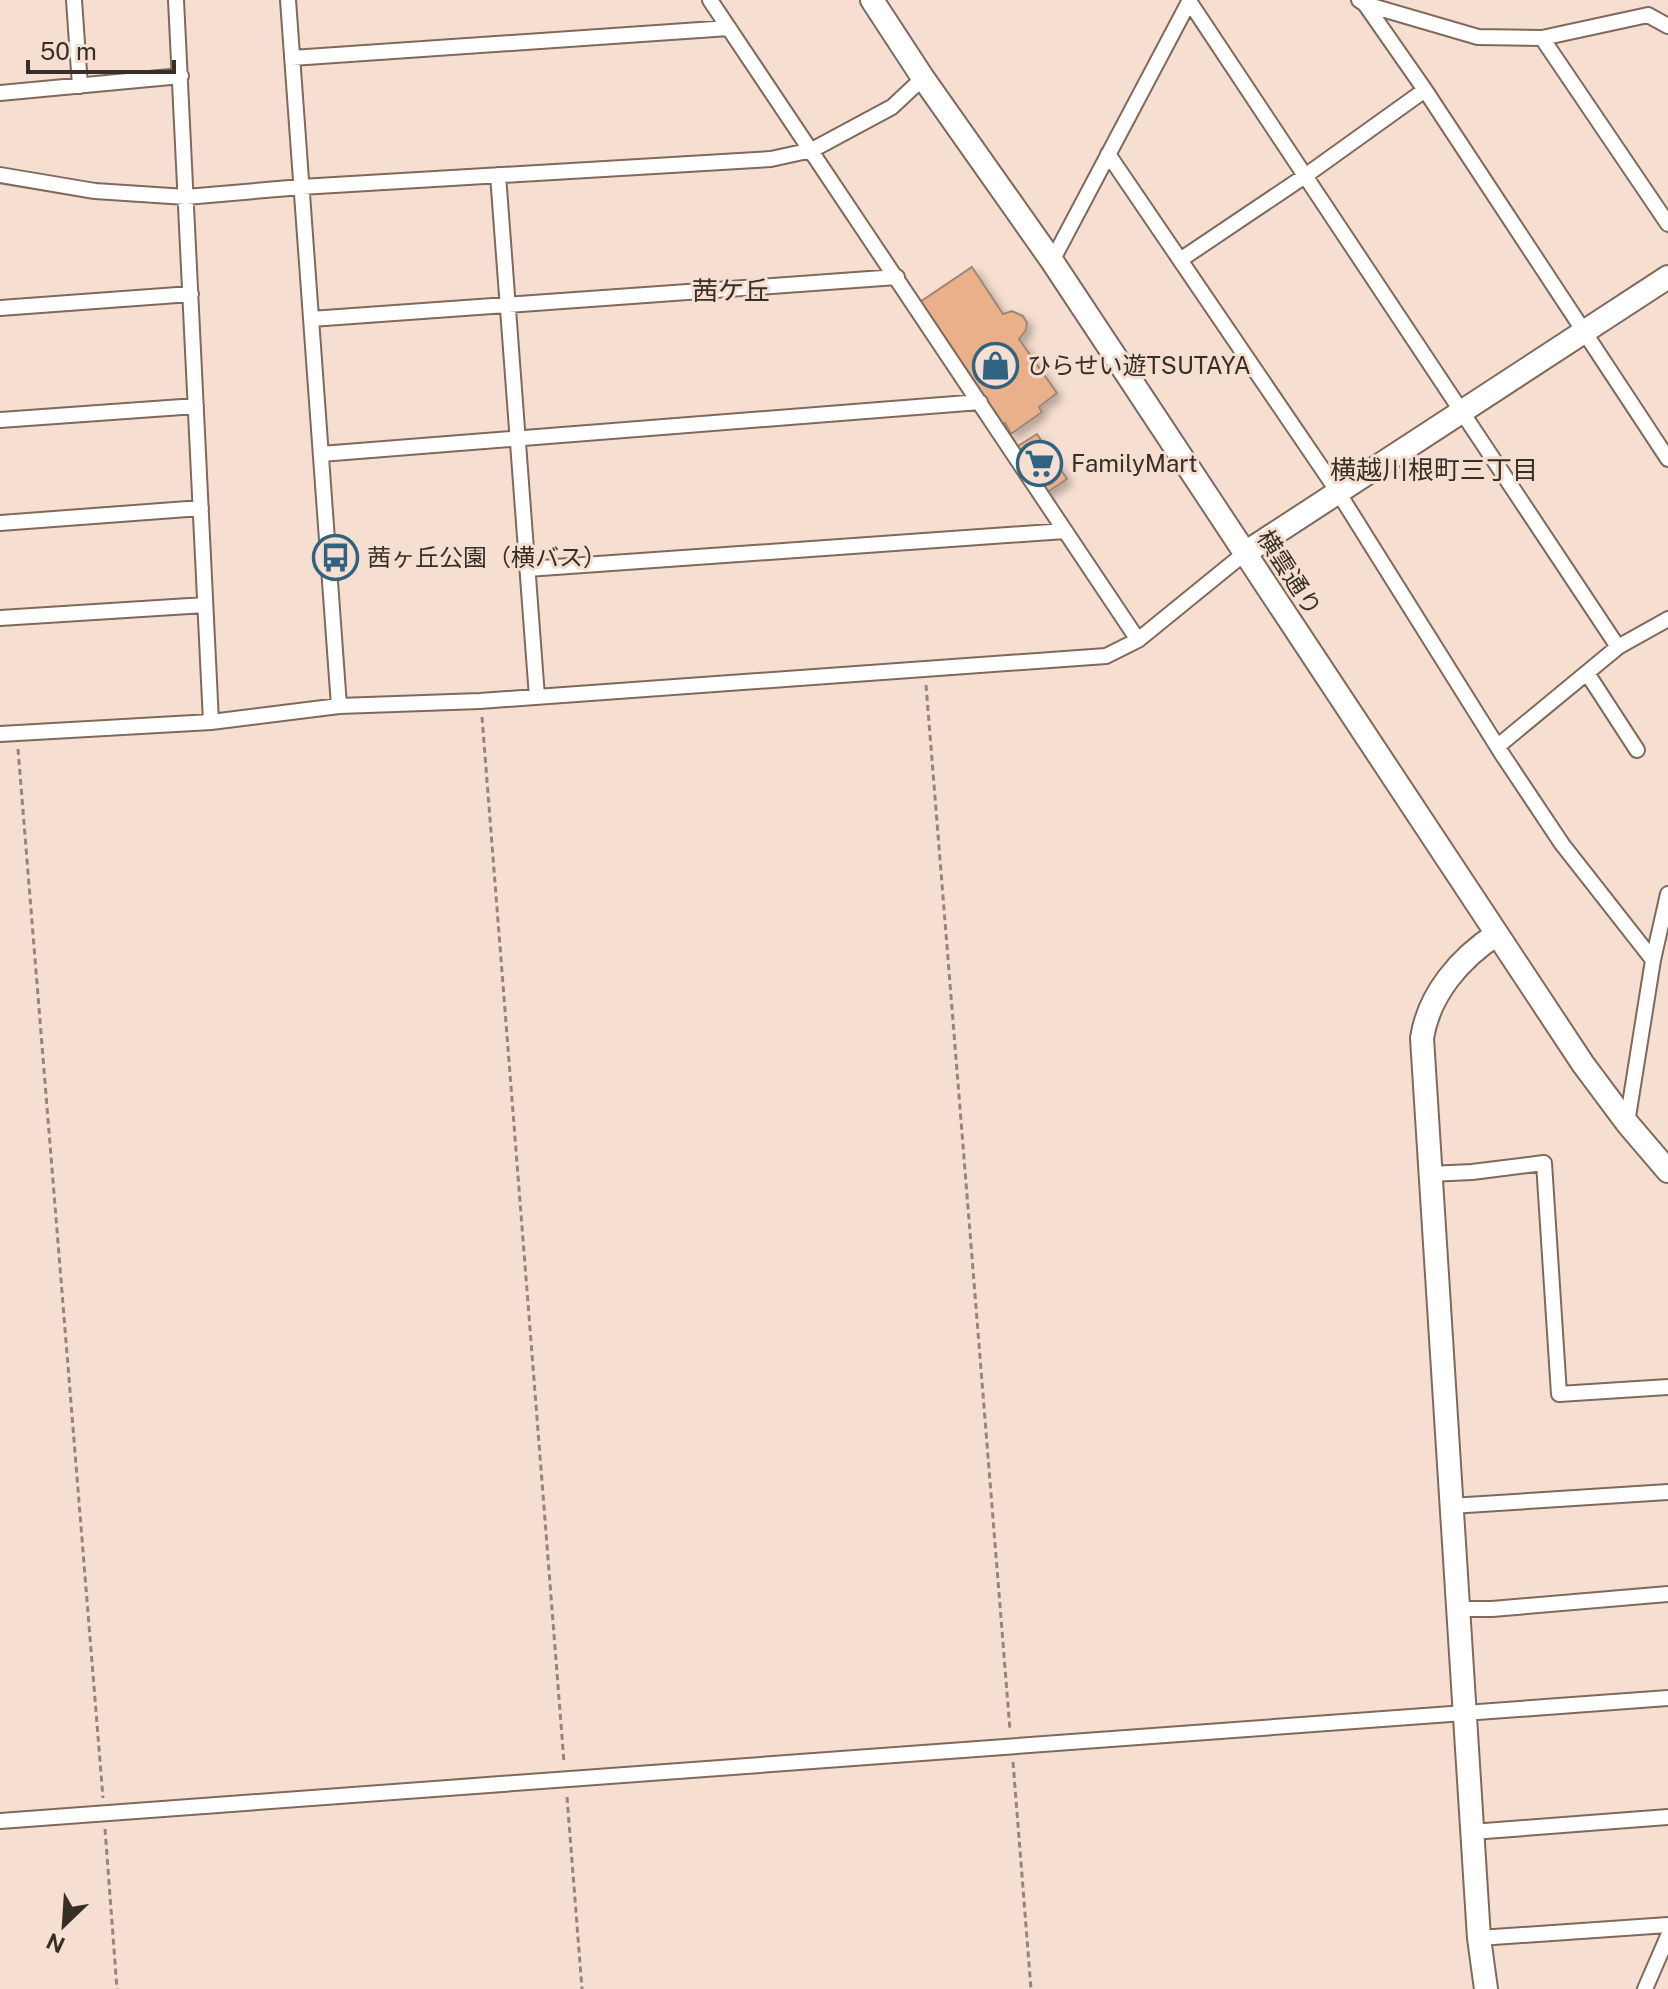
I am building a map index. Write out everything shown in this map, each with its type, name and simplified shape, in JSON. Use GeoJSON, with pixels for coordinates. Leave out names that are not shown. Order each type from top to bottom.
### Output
{"type":"FeatureCollection","features":[{"type":"Feature","properties":{"kind":"street"},"geometry":{"type":"LineString","coordinates":[[74,0],[80,86]]}},
{"type":"Feature","properties":{"kind":"street"},"geometry":{"type":"LineString","coordinates":[[176,0],[211,722]]}},
{"type":"Feature","properties":{"kind":"street"},"geometry":{"type":"LineString","coordinates":[[288,0],[339,706]]}},
{"type":"Feature","properties":{"kind":"street"},"geometry":{"type":"LineString","coordinates":[[710,0],[1138,640]]}},
{"type":"Feature","properties":{"kind":"street","name":"横雲通り"},"geometry":{"type":"LineString","coordinates":[[872,0],[1052,261],[1583,1064],[1668,1171]]}},
{"type":"Feature","properties":{"kind":"street"},"geometry":{"type":"LineString","coordinates":[[1052,261],[1189,0],[1618,647]]}},
{"type":"Feature","properties":{"kind":"street"},"geometry":{"type":"LineString","coordinates":[[1362,2],[1478,37],[1542,38],[1648,15],[1668,26]]}},
{"type":"Feature","properties":{"kind":"street"},"geometry":{"type":"LineString","coordinates":[[1362,2],[1425,90],[1668,459]]}},
{"type":"Feature","properties":{"kind":"street"},"geometry":{"type":"LineString","coordinates":[[292,58],[729,28]]}},
{"type":"Feature","properties":{"kind":"street"},"geometry":{"type":"LineString","coordinates":[[1542,38],[1668,224]]}},
{"type":"Feature","properties":{"kind":"street"},"geometry":{"type":"LineString","coordinates":[[0,93],[181,76]]}},
{"type":"Feature","properties":{"kind":"street"},"geometry":{"type":"LineString","coordinates":[[0,175],[95,191],[186,197],[301,187],[771,159],[812,150],[892,107],[923,78]]}},
{"type":"Feature","properties":{"kind":"street"},"geometry":{"type":"LineString","coordinates":[[1180,260],[1425,90]]}},
{"type":"Feature","properties":{"kind":"street"},"geometry":{"type":"LineString","coordinates":[[1108,154],[1338,492],[1562,844],[1653,960]]}},
{"type":"Feature","properties":{"kind":"street"},"geometry":{"type":"LineString","coordinates":[[498,175],[537,697]]}},
{"type":"Feature","properties":{"kind":"street"},"geometry":{"type":"LineString","coordinates":[[311,319],[897,277]]}},
{"type":"Feature","properties":{"kind":"street"},"geometry":{"type":"LineString","coordinates":[[0,734],[211,722],[339,706],[480,701],[1106,656],[1138,640],[1245,553],[1668,277]]}},
{"type":"Feature","properties":{"kind":"street"},"geometry":{"type":"LineString","coordinates":[[0,308],[191,294]]}},
{"type":"Feature","properties":{"kind":"street"},"geometry":{"type":"LineString","coordinates":[[321,454],[980,402]]}},
{"type":"Feature","properties":{"kind":"street"},"geometry":{"type":"LineString","coordinates":[[0,420],[196,406]]}},
{"type":"Feature","properties":{"kind":"street"},"geometry":{"type":"LineString","coordinates":[[0,523],[201,508]]}},
{"type":"Feature","properties":{"kind":"street"},"geometry":{"type":"LineString","coordinates":[[527,569],[1065,531]]}},
{"type":"Feature","properties":{"kind":"street"},"geometry":{"type":"LineString","coordinates":[[0,618],[205,605]]}},
{"type":"Feature","properties":{"kind":"street"},"geometry":{"type":"LineString","coordinates":[[1498,746],[1618,647],[1668,619]]}},
{"type":"Feature","properties":{"kind":"street"},"geometry":{"type":"LineString","coordinates":[[1587,673],[1637,750]]}},
{"type":"Feature","properties":{"kind":"street"},"geometry":{"type":"LineString","coordinates":[[1627,1123],[1653,960],[1664,932],[1668,894]]}},
{"type":"Feature","properties":{"kind":"street"},"geometry":{"type":"LineString","coordinates":[[1486,1989],[1479,1938],[1422,1038],[1430,1005],[1448,978],[1497,934]]}},
{"type":"Feature","properties":{"kind":"street"},"geometry":{"type":"LineString","coordinates":[[1429,1174],[1544,1163],[1559,1394],[1668,1387]]}},
{"type":"Feature","properties":{"kind":"street"},"geometry":{"type":"LineString","coordinates":[[1451,1506],[1668,1492]]}},
{"type":"Feature","properties":{"kind":"street"},"geometry":{"type":"LineString","coordinates":[[1457,1609],[1492,1609],[1668,1594]]}},
{"type":"Feature","properties":{"kind":"street"},"geometry":{"type":"LineString","coordinates":[[0,1821],[1668,1698]]}},
{"type":"Feature","properties":{"kind":"street"},"geometry":{"type":"LineString","coordinates":[[1472,1832],[1668,1817]]}},
{"type":"Feature","properties":{"kind":"street"},"geometry":{"type":"LineString","coordinates":[[1479,1938],[1668,1925]]}},
{"type":"Feature","properties":{"kind":"street"},"geometry":{"type":"LineString","coordinates":[[1645,1989],[1668,1936]]}},
{"type":"Feature","properties":{"kind":"path"},"geometry":{"type":"LineString","coordinates":[[925,669],[1031,1989]]}},
{"type":"Feature","properties":{"kind":"path"},"geometry":{"type":"LineString","coordinates":[[480,701],[582,1989]]}},
{"type":"Feature","properties":{"kind":"path"},"geometry":{"type":"LineString","coordinates":[[17,733],[117,1989]]}},
{"type":"Feature","properties":{"kind":"building","name":"ひらせい遊TSUTAYA"},"geometry":{"type":"Polygon","coordinates":[[[972,267],[1003,314],[1012,311],[1023,316],[1027,323],[1026,330],[1019,339],[1057,393],[1039,407],[1042,412],[1011,434],[1005,423],[995,429],[914,306],[972,267]]]}},
{"type":"Feature","properties":{"kind":"building","name":"FamilyMart"},"geometry":{"type":"Polygon","coordinates":[[[1037,434],[1067,479],[1043,495],[1013,449],[1037,434]]]}},
{"type":"Feature","properties":{"kind":"place","name":"ひらせい遊TSUTAYA"},"geometry":{"type":"Point","coordinates":[996,366]}},
{"type":"Feature","properties":{"kind":"place","name":"FamilyMart"},"geometry":{"type":"Point","coordinates":[1040,464]}},
{"type":"Feature","properties":{"kind":"place","name":"茜ヶ丘公園（横バス）"},"geometry":{"type":"Point","coordinates":[336,558]}},
{"type":"Feature","properties":{"kind":"district","name":"茜ケ丘"},"geometry":{"type":"Point","coordinates":[731,291]}},
{"type":"Feature","properties":{"kind":"district","name":"横越川根町三丁目"},"geometry":{"type":"Point","coordinates":[1434,470]}}]}
